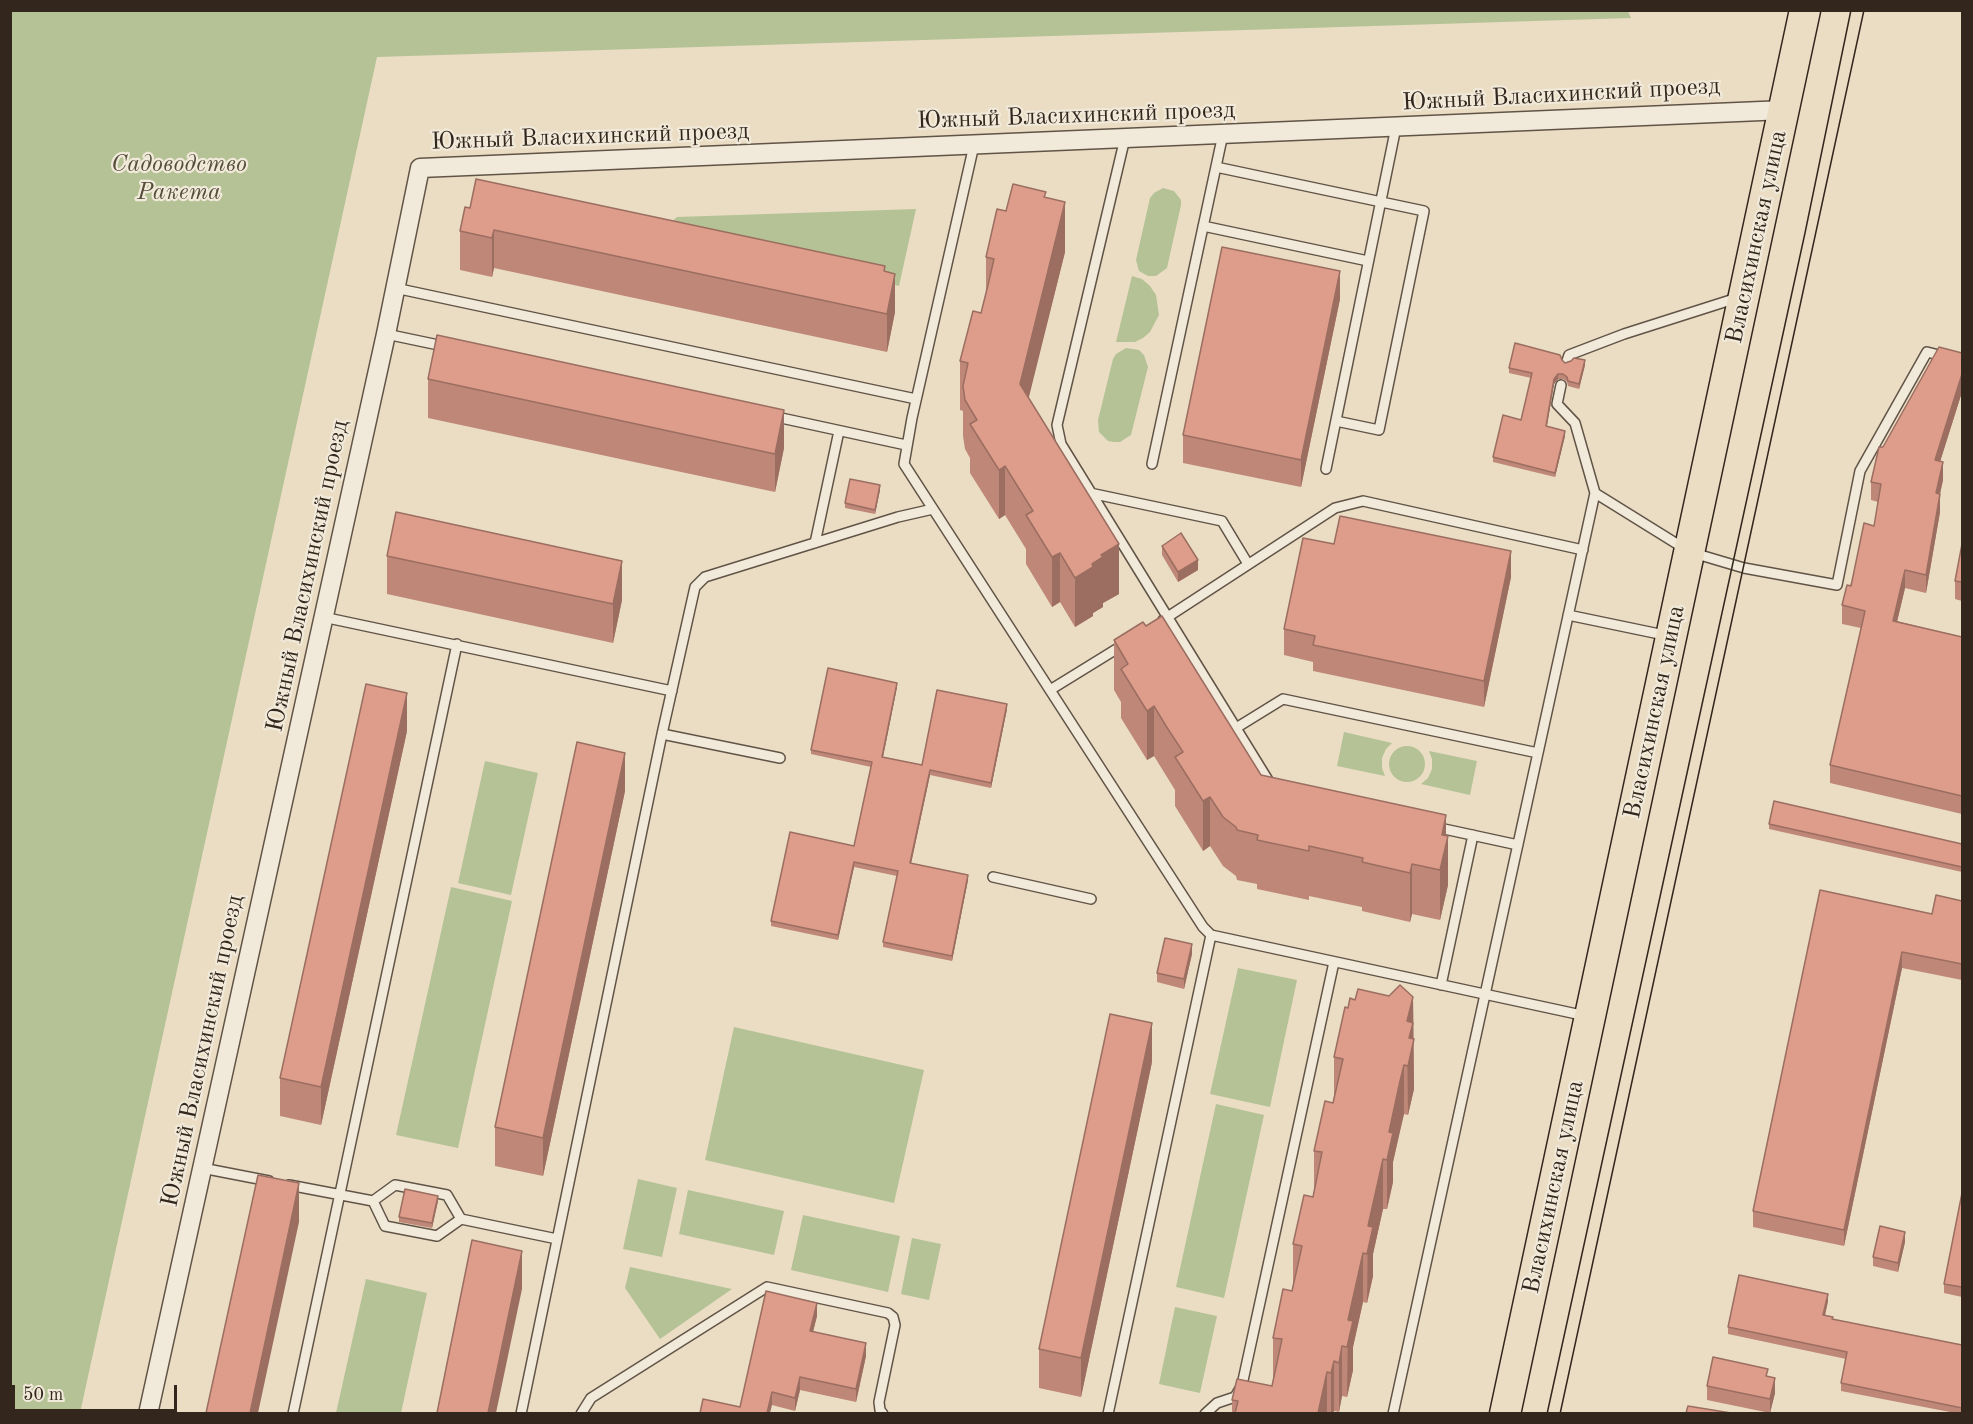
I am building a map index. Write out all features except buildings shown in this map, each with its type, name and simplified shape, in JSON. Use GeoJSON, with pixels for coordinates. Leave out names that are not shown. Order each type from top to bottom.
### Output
{"type":"FeatureCollection","features":[{"type":"Feature","properties":{"kind":"highway","name":"Власихинская улица"},"geometry":{"type":"LineString","coordinates":[[1505,1413],[1805,10]]}},
{"type":"Feature","properties":{"kind":"street","name":"Южный Власихинский проезд"},"geometry":{"type":"LineString","coordinates":[[148,1413],[386,334],[420,168],[1785,110]]}},
{"type":"Feature","properties":{"kind":"lane"},"geometry":{"type":"LineString","coordinates":[[1326,469],[1396,127]]}},
{"type":"Feature","properties":{"kind":"lane"},"geometry":{"type":"LineString","coordinates":[[1152,464],[1223,134]]}},
{"type":"Feature","properties":{"kind":"lane"},"geometry":{"type":"LineString","coordinates":[[1125,138],[1058,425],[1060,444],[1271,784],[1279,788]]}},
{"type":"Feature","properties":{"kind":"lane"},"geometry":{"type":"LineString","coordinates":[[974,145],[916,399],[904,464],[1203,927],[1211,935],[1590,1017]]}},
{"type":"Feature","properties":{"kind":"lane"},"geometry":{"type":"LineString","coordinates":[[1216,167],[1424,211],[1379,430],[1336,421]]}},
{"type":"Feature","properties":{"kind":"lane"},"geometry":{"type":"LineString","coordinates":[[1203,226],[1368,261]]}},
{"type":"Feature","properties":{"kind":"lane"},"geometry":{"type":"LineString","coordinates":[[395,288],[916,399]]}},
{"type":"Feature","properties":{"kind":"lane"},"geometry":{"type":"LineString","coordinates":[[1567,361],[1569,355],[1624,334],[1745,296]]}},
{"type":"Feature","properties":{"kind":"lane"},"geometry":{"type":"LineString","coordinates":[[386,334],[462,350]]}},
{"type":"Feature","properties":{"kind":"lane"},"geometry":{"type":"LineString","coordinates":[[1595,493],[1690,552],[1738,567],[1837,585],[1860,471],[1927,352],[1962,361]]}},
{"type":"Feature","properties":{"kind":"lane"},"geometry":{"type":"LineString","coordinates":[[1394,1413],[1595,493],[1575,423],[1557,404],[1561,385]]}},
{"type":"Feature","properties":{"kind":"lane"},"geometry":{"type":"LineString","coordinates":[[759,414],[906,445]]}},
{"type":"Feature","properties":{"kind":"lane"},"geometry":{"type":"LineString","coordinates":[[815,543],[839,431]]}},
{"type":"Feature","properties":{"kind":"lane"},"geometry":{"type":"LineString","coordinates":[[1090,493],[1222,521],[1248,564]]}},
{"type":"Feature","properties":{"kind":"lane"},"geometry":{"type":"LineString","coordinates":[[1158,623],[1335,508],[1363,501],[1583,550]]}},
{"type":"Feature","properties":{"kind":"lane"},"geometry":{"type":"LineString","coordinates":[[521,1413],[662,734],[695,587],[705,577],[898,517],[933,509]]}},
{"type":"Feature","properties":{"kind":"lane"},"geometry":{"type":"LineString","coordinates":[[1568,615],[1671,637]]}},
{"type":"Feature","properties":{"kind":"lane"},"geometry":{"type":"LineString","coordinates":[[323,616],[672,691]]}},
{"type":"Feature","properties":{"kind":"lane"},"geometry":{"type":"LineString","coordinates":[[1050,690],[1130,640]]}},
{"type":"Feature","properties":{"kind":"lane"},"geometry":{"type":"LineString","coordinates":[[292,1413],[457,644]]}},
{"type":"Feature","properties":{"kind":"lane"},"geometry":{"type":"LineString","coordinates":[[1236,728],[1283,699],[1538,753]]}},
{"type":"Feature","properties":{"kind":"lane"},"geometry":{"type":"LineString","coordinates":[[662,734],[780,758]]}},
{"type":"Feature","properties":{"kind":"lane"},"geometry":{"type":"LineString","coordinates":[[1425,825],[1518,845]]}},
{"type":"Feature","properties":{"kind":"lane"},"geometry":{"type":"LineString","coordinates":[[1441,985],[1473,835]]}},
{"type":"Feature","properties":{"kind":"lane"},"geometry":{"type":"LineString","coordinates":[[993,877],[1090,899]]}},
{"type":"Feature","properties":{"kind":"lane"},"geometry":{"type":"LineString","coordinates":[[1108,1413],[1211,935]]}},
{"type":"Feature","properties":{"kind":"lane"},"geometry":{"type":"LineString","coordinates":[[1205,1413],[1217,1403],[1235,1396],[1242,1385],[1334,962]]}},
{"type":"Feature","properties":{"kind":"lane"},"geometry":{"type":"LineString","coordinates":[[202,1168],[372,1201],[395,1185],[447,1195],[461,1219]]}},
{"type":"Feature","properties":{"kind":"lane"},"geometry":{"type":"LineString","coordinates":[[372,1201],[385,1226],[437,1236],[461,1219],[557,1239]]}},
{"type":"Feature","properties":{"kind":"lane"},"geometry":{"type":"LineString","coordinates":[[581,1413],[591,1398],[767,1287],[888,1313],[893,1317],[895,1325],[879,1402],[883,1413]]}},
{"type":"Feature","properties":{"kind":"green space","name":"Садоводство Ракета"},"geometry":{"type":"Polygon","coordinates":[[[11,11],[1628,11],[1631,18],[377,57],[80,1413],[11,1413],[11,11]]]}},
{"type":"Feature","properties":{"kind":"green space"},"geometry":{"type":"Polygon","coordinates":[[[1163,188],[1174,191],[1181,200],[1181,205],[1167,268],[1156,276],[1148,276],[1139,271],[1136,260],[1150,198],[1163,188]]]}},
{"type":"Feature","properties":{"kind":"green space"},"geometry":{"type":"Polygon","coordinates":[[[916,209],[899,286],[675,236],[671,222],[677,217],[916,209]]]}},
{"type":"Feature","properties":{"kind":"green space"},"geometry":{"type":"Polygon","coordinates":[[[1132,276],[1142,279],[1150,286],[1156,295],[1159,315],[1150,332],[1143,338],[1135,342],[1116,342],[1132,276]]]}},
{"type":"Feature","properties":{"kind":"green space"},"geometry":{"type":"Polygon","coordinates":[[[1126,348],[1139,350],[1144,355],[1148,367],[1131,435],[1120,442],[1114,442],[1108,441],[1099,432],[1098,420],[1113,359],[1116,354],[1126,348]]]}},
{"type":"Feature","properties":{"kind":"green space"},"geometry":{"type":"Polygon","coordinates":[[[1344,732],[1392,743],[1382,758],[1385,776],[1337,766],[1344,732]]]}},
{"type":"Feature","properties":{"kind":"green space"},"geometry":{"type":"Polygon","coordinates":[[[1407,746],[1419,752],[1425,764],[1419,776],[1407,782],[1395,776],[1389,764],[1395,752],[1407,746]]]}},
{"type":"Feature","properties":{"kind":"green space"},"geometry":{"type":"Polygon","coordinates":[[[1429,751],[1477,761],[1470,795],[1421,784],[1428,778],[1432,769],[1429,751]]]}},
{"type":"Feature","properties":{"kind":"green space"},"geometry":{"type":"Polygon","coordinates":[[[485,761],[538,773],[511,895],[458,883],[485,761]]]}},
{"type":"Feature","properties":{"kind":"green space"},"geometry":{"type":"Polygon","coordinates":[[[451,887],[512,901],[458,1148],[396,1135],[451,887]]]}},
{"type":"Feature","properties":{"kind":"green space"},"geometry":{"type":"Polygon","coordinates":[[[1238,968],[1297,980],[1270,1107],[1210,1094],[1238,968]]]}},
{"type":"Feature","properties":{"kind":"green space"},"geometry":{"type":"Polygon","coordinates":[[[734,1027],[924,1070],[894,1203],[705,1160],[734,1027]]]}},
{"type":"Feature","properties":{"kind":"green space"},"geometry":{"type":"Polygon","coordinates":[[[1216,1104],[1264,1115],[1224,1298],[1176,1287],[1216,1104]]]}},
{"type":"Feature","properties":{"kind":"green space"},"geometry":{"type":"Polygon","coordinates":[[[638,1179],[677,1188],[662,1257],[623,1249],[638,1179]]]}},
{"type":"Feature","properties":{"kind":"green space"},"geometry":{"type":"Polygon","coordinates":[[[688,1190],[784,1211],[774,1255],[679,1234],[688,1190]]]}},
{"type":"Feature","properties":{"kind":"green space"},"geometry":{"type":"Polygon","coordinates":[[[803,1215],[900,1236],[888,1292],[791,1270],[803,1215]]]}},
{"type":"Feature","properties":{"kind":"green space"},"geometry":{"type":"Polygon","coordinates":[[[912,1238],[941,1244],[929,1300],[901,1294],[912,1238]]]}},
{"type":"Feature","properties":{"kind":"green space"},"geometry":{"type":"Polygon","coordinates":[[[630,1267],[732,1289],[660,1339],[625,1288],[630,1267]]]}},
{"type":"Feature","properties":{"kind":"green space"},"geometry":{"type":"Polygon","coordinates":[[[366,1279],[427,1293],[401,1413],[336,1413],[366,1279]]]}},
{"type":"Feature","properties":{"kind":"green space"},"geometry":{"type":"Polygon","coordinates":[[[1175,1307],[1217,1316],[1200,1393],[1159,1384],[1175,1307]]]}},
{"type":"Feature","properties":{"kind":"tram line"},"geometry":{"type":"LineString","coordinates":[[1547,1414],[1805,233],[1851,10]]}},
{"type":"Feature","properties":{"kind":"tram line"},"geometry":{"type":"LineString","coordinates":[[1560,1414],[1864,10]]}}]}
